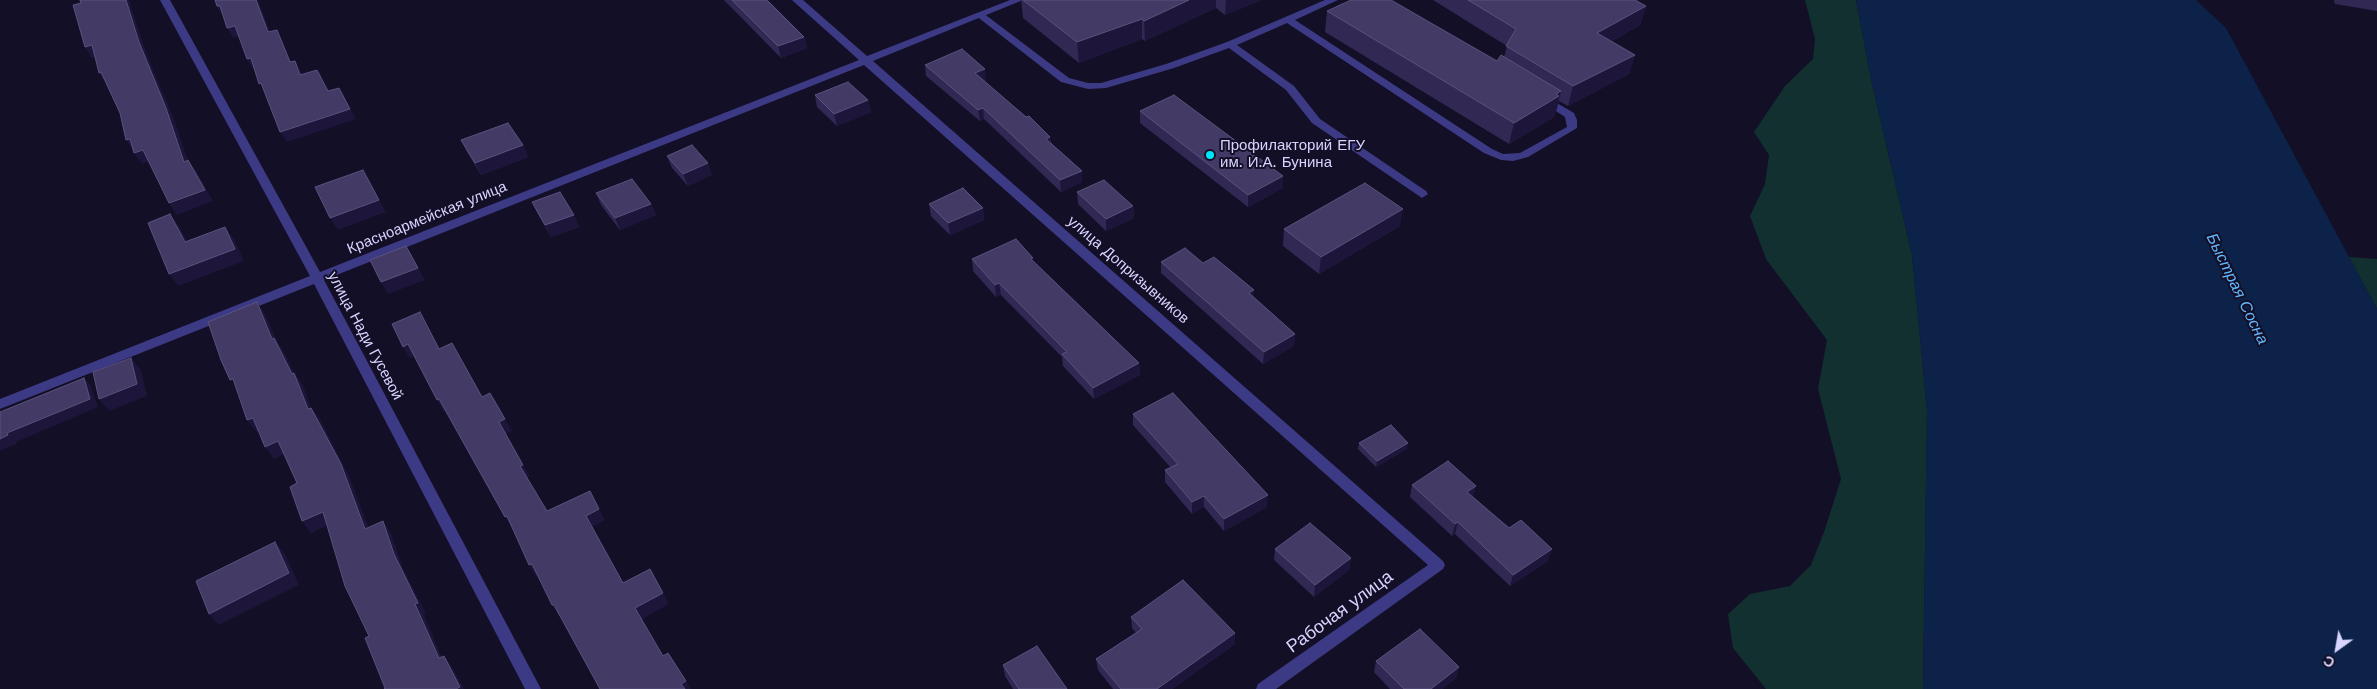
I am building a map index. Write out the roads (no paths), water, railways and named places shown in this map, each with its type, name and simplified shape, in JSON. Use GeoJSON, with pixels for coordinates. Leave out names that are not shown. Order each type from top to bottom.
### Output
{"type":"FeatureCollection","features":[{"type":"Feature","properties":{"kind":"street","name":"улица Нади Гусевой"},"geometry":{"type":"LineString","coordinates":[[165,0],[317,278],[533,689]]}},
{"type":"Feature","properties":{"kind":"street","name":"улица Допризывников"},"geometry":{"type":"LineString","coordinates":[[797,0],[1438,565]]}},
{"type":"Feature","properties":{"kind":"street","name":"Красноармейская улица"},"geometry":{"type":"LineString","coordinates":[[0,404],[1018,0]]}},
{"type":"Feature","properties":{"kind":"street"},"geometry":{"type":"LineString","coordinates":[[980,15],[1065,80],[1088,86],[1102,86],[1153,71],[1230,44],[1333,0]]}},
{"type":"Feature","properties":{"kind":"street"},"geometry":{"type":"LineString","coordinates":[[1289,20],[1488,151],[1501,157],[1513,158],[1524,155],[1572,128],[1572,120],[1565,111],[1532,91]]}},
{"type":"Feature","properties":{"kind":"street"},"geometry":{"type":"LineString","coordinates":[[1230,44],[1290,88],[1306,111],[1316,121],[1422,194]]}},
{"type":"Feature","properties":{"kind":"street","name":"Рабочая улица"},"geometry":{"type":"LineString","coordinates":[[1264,689],[1438,565]]}},
{"type":"Feature","properties":{"kind":"water","name":"Быстрая Сосна"},"geometry":{"type":"Polygon","coordinates":[[[1856,0],[2196,0],[2226,28],[2377,309],[2377,689],[1923,689],[1927,410],[1912,255],[1871,79],[1856,0]]]}},
{"type":"Feature","properties":{"kind":"place","name":"Профилакторий ЕГУ им. И.А. Бунина"},"geometry":{"type":"Point","coordinates":[1210,155]}}]}
